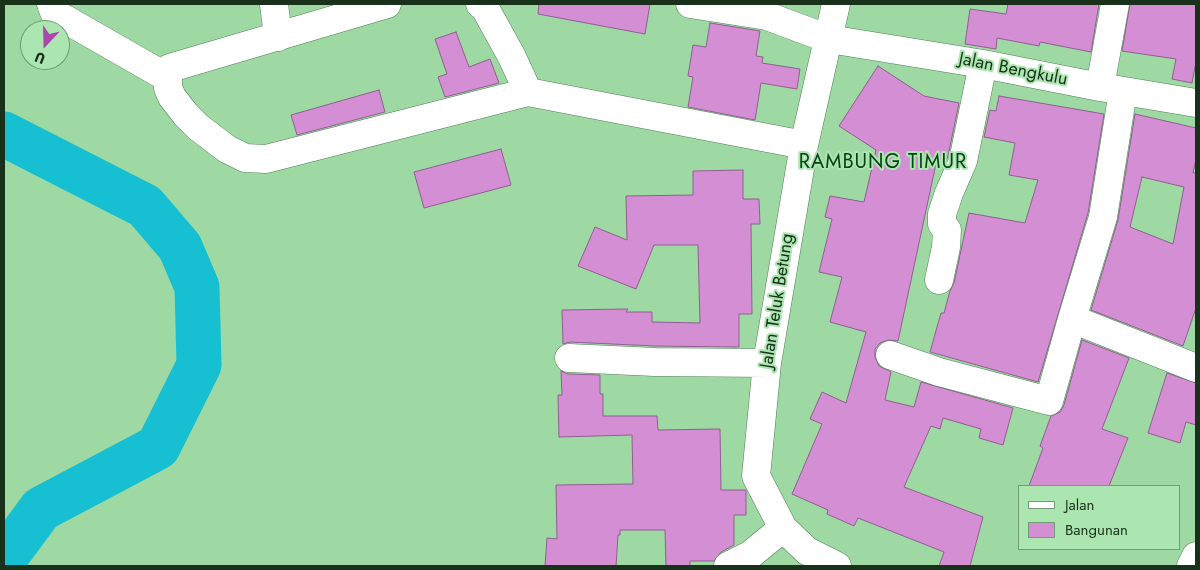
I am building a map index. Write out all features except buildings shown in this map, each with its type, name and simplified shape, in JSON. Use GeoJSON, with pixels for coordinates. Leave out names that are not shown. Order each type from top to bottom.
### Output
{"type":"FeatureCollection","features":[{"type":"Feature","properties":{"kind":"street"},"geometry":{"type":"LineString","coordinates":[[51,4],[54,12],[65,19],[168,78]]}},
{"type":"Feature","properties":{"kind":"street"},"geometry":{"type":"LineString","coordinates":[[274,4],[278,37]]}},
{"type":"Feature","properties":{"kind":"street"},"geometry":{"type":"LineString","coordinates":[[387,4],[170,68],[168,88],[172,97],[198,127],[228,149],[245,158],[266,158],[528,92],[804,145]]}},
{"type":"Feature","properties":{"kind":"street"},"geometry":{"type":"LineString","coordinates":[[480,4],[485,8],[512,57],[528,92]]}},
{"type":"Feature","properties":{"kind":"street","name":"Jalan Bengkulu"},"geometry":{"type":"LineString","coordinates":[[690,4],[768,16],[829,39],[983,64],[1111,89],[1196,103]]}},
{"type":"Feature","properties":{"kind":"street","name":"Jalan Teluk Betung"},"geometry":{"type":"LineString","coordinates":[[836,4],[804,145],[767,363],[756,476],[783,528],[803,559],[837,566]]}},
{"type":"Feature","properties":{"kind":"street"},"geometry":{"type":"LineString","coordinates":[[890,356],[939,372],[1050,402],[1072,319],[1103,217],[1115,4]]}},
{"type":"Feature","properties":{"kind":"street"},"geometry":{"type":"LineString","coordinates":[[939,280],[946,247],[947,230],[942,224],[942,214],[963,161],[983,64]]}},
{"type":"Feature","properties":{"kind":"street"},"geometry":{"type":"LineString","coordinates":[[1072,319],[1196,368]]}},
{"type":"Feature","properties":{"kind":"street"},"geometry":{"type":"LineString","coordinates":[[569,358],[655,362],[767,363]]}},
{"type":"Feature","properties":{"kind":"street"},"geometry":{"type":"LineString","coordinates":[[728,566],[750,555],[783,528]]}},
{"type":"Feature","properties":{"kind":"street"},"geometry":{"type":"LineString","coordinates":[[1191,566],[1196,556]]}},
{"type":"Feature","properties":{"kind":"waterway"},"geometry":{"type":"LineString","coordinates":[[4,134],[145,206],[180,247],[197,287],[199,365],[158,447],[41,509],[4,559]]}},
{"type":"Feature","properties":{"kind":"district","name":"RAMBUNG TIMUR"},"geometry":{"type":"Point","coordinates":[883,163]}}]}
